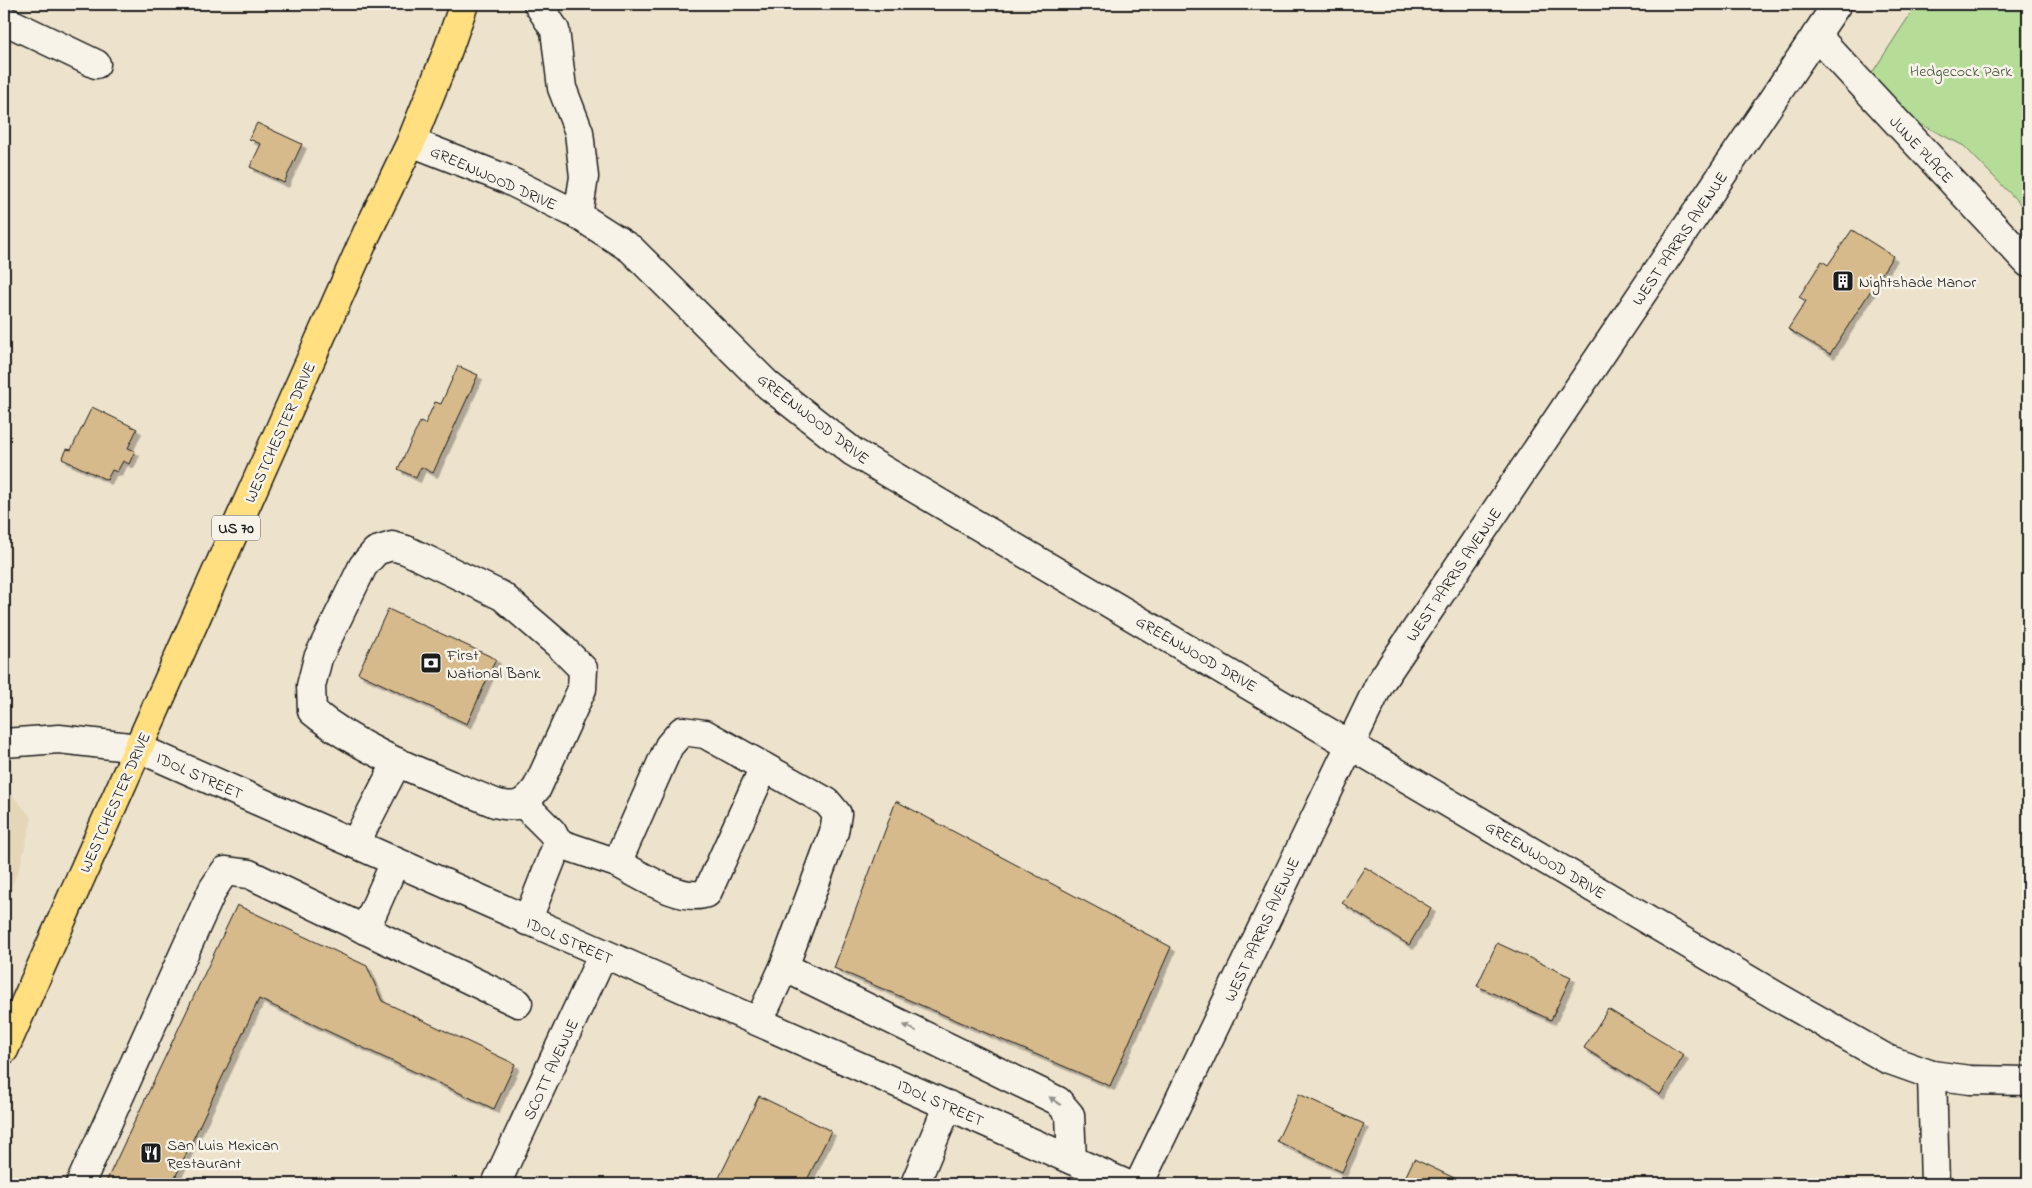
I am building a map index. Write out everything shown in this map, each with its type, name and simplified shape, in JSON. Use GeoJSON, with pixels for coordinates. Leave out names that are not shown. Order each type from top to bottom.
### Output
{"type":"FeatureCollection","features":[{"type":"Feature","properties":{"kind":"main road","name":"WESTCHESTER DRIVE"},"geometry":{"type":"LineString","coordinates":[[4,1050],[367,233],[411,142],[464,4]]}},
{"type":"Feature","properties":{"kind":"street"},"geometry":{"type":"LineString","coordinates":[[538,4],[555,30],[562,88],[579,132],[584,177],[578,215]]}},
{"type":"Feature","properties":{"kind":"street","name":"WEST PARRIS AVENUE"},"geometry":{"type":"LineString","coordinates":[[1139,1184],[1349,743],[1380,683],[1837,4]]}},
{"type":"Feature","properties":{"kind":"street"},"geometry":{"type":"LineString","coordinates":[[4,20],[96,64]]}},
{"type":"Feature","properties":{"kind":"street","name":"JUNE PLACE"},"geometry":{"type":"LineString","coordinates":[[1816,35],[2028,263]]}},
{"type":"Feature","properties":{"kind":"street","name":"GREENWOOD DRIVE"},"geometry":{"type":"LineString","coordinates":[[411,142],[506,179],[578,215],[631,249],[768,385],[853,452],[1784,1000],[1887,1059],[1932,1075],[1970,1080],[2028,1081]]}},
{"type":"Feature","properties":{"kind":"street"},"geometry":{"type":"LineString","coordinates":[[392,546],[406,550],[502,596],[559,644],[583,669],[582,689],[537,788],[526,802],[509,807],[495,803],[397,762],[333,728],[312,711],[311,686],[318,658],[363,566],[376,551],[392,546]]}},
{"type":"Feature","properties":{"kind":"street"},"geometry":{"type":"LineString","coordinates":[[617,863],[669,746],[682,732],[705,734],[827,802],[837,814],[834,832],[784,968],[759,1021]]}},
{"type":"Feature","properties":{"kind":"street","name":"IDOL STREET"},"geometry":{"type":"LineString","coordinates":[[4,743],[59,739],[138,748],[1126,1184]]}},
{"type":"Feature","properties":{"kind":"street"},"geometry":{"type":"LineString","coordinates":[[355,844],[397,762]]}},
{"type":"Feature","properties":{"kind":"street"},"geometry":{"type":"LineString","coordinates":[[523,803],[552,832],[558,843],[617,863],[681,894],[699,896],[708,892],[764,767]]}},
{"type":"Feature","properties":{"kind":"street"},"geometry":{"type":"LineString","coordinates":[[527,921],[558,843]]}},
{"type":"Feature","properties":{"kind":"street"},"geometry":{"type":"LineString","coordinates":[[365,930],[395,862]]}},
{"type":"Feature","properties":{"kind":"street"},"geometry":{"type":"LineString","coordinates":[[80,1184],[213,889],[224,871],[249,874],[518,1003]]}},
{"type":"Feature","properties":{"kind":"street","name":"SCOTT AVENUE"},"geometry":{"type":"LineString","coordinates":[[496,1184],[603,954]]}},
{"type":"Feature","properties":{"kind":"street"},"geometry":{"type":"LineString","coordinates":[[784,968],[1058,1101],[1070,1115],[1072,1160]]}},
{"type":"Feature","properties":{"kind":"street"},"geometry":{"type":"LineString","coordinates":[[1932,1075],[1935,1184]]}},
{"type":"Feature","properties":{"kind":"street"},"geometry":{"type":"LineString","coordinates":[[914,1184],[948,1105]]}},
{"type":"Feature","properties":{"kind":"shaded area"},"geometry":{"type":"Polygon","coordinates":[[[4,795],[12,795],[32,818],[19,870],[4,901],[4,795]]]}},
{"type":"Feature","properties":{"kind":"green space","name":"Hedgecock Park"},"geometry":{"type":"Polygon","coordinates":[[[1917,4],[2028,4],[2028,212],[1964,146],[1859,93],[1917,4]]]}},
{"type":"Feature","properties":{"kind":"building"},"geometry":{"type":"Polygon","coordinates":[[[257,123],[302,144],[284,183],[250,167],[261,144],[249,139],[257,123]]]}},
{"type":"Feature","properties":{"kind":"building","name":"Nightshade Manor"},"geometry":{"type":"Polygon","coordinates":[[[1852,230],[1893,256],[1830,354],[1788,329],[1806,301],[1799,297],[1822,261],[1828,265],[1852,230]]]}},
{"type":"Feature","properties":{"kind":"building"},"geometry":{"type":"Polygon","coordinates":[[[458,366],[478,375],[433,473],[421,467],[416,478],[398,469],[420,422],[425,424],[435,402],[441,404],[458,366]]]}},
{"type":"Feature","properties":{"kind":"building"},"geometry":{"type":"Polygon","coordinates":[[[92,407],[137,429],[128,448],[135,451],[129,464],[123,461],[117,472],[112,470],[107,480],[62,459],[67,449],[71,450],[92,407]]]}},
{"type":"Feature","properties":{"kind":"building"},"geometry":{"type":"Polygon","coordinates":[[[388,609],[496,659],[467,724],[358,673],[388,609]]]}},
{"type":"Feature","properties":{"kind":"building"},"geometry":{"type":"Polygon","coordinates":[[[896,801],[1171,947],[1110,1086],[834,968],[896,801]]]}},
{"type":"Feature","properties":{"kind":"building"},"geometry":{"type":"Polygon","coordinates":[[[1365,867],[1431,908],[1409,945],[1342,903],[1365,867]]]}},
{"type":"Feature","properties":{"kind":"building"},"geometry":{"type":"Polygon","coordinates":[[[237,905],[367,966],[382,1001],[515,1064],[494,1109],[259,999],[172,1184],[105,1184],[237,905]]]}},
{"type":"Feature","properties":{"kind":"building"},"geometry":{"type":"Polygon","coordinates":[[[1497,943],[1571,977],[1551,1020],[1477,986],[1497,943]]]}},
{"type":"Feature","properties":{"kind":"building"},"geometry":{"type":"Polygon","coordinates":[[[1608,1009],[1684,1055],[1660,1095],[1584,1048],[1608,1009]]]}},
{"type":"Feature","properties":{"kind":"building"},"geometry":{"type":"Polygon","coordinates":[[[1299,1094],[1364,1124],[1342,1172],[1277,1141],[1299,1094]]]}},
{"type":"Feature","properties":{"kind":"building"},"geometry":{"type":"Polygon","coordinates":[[[759,1096],[831,1131],[805,1184],[716,1184],[759,1096]]]}},
{"type":"Feature","properties":{"kind":"building"},"geometry":{"type":"Polygon","coordinates":[[[1414,1159],[1467,1184],[1402,1184],[1414,1159]]]}},
{"type":"Feature","properties":{"kind":"place","name":"Nightshade Manor"},"geometry":{"type":"Point","coordinates":[1843,281]}},
{"type":"Feature","properties":{"kind":"place","name":"First National Bank"},"geometry":{"type":"Point","coordinates":[431,663]}},
{"type":"Feature","properties":{"kind":"place","name":"San Luis Mexican Restaurant"},"geometry":{"type":"Point","coordinates":[151,1153]}}]}
